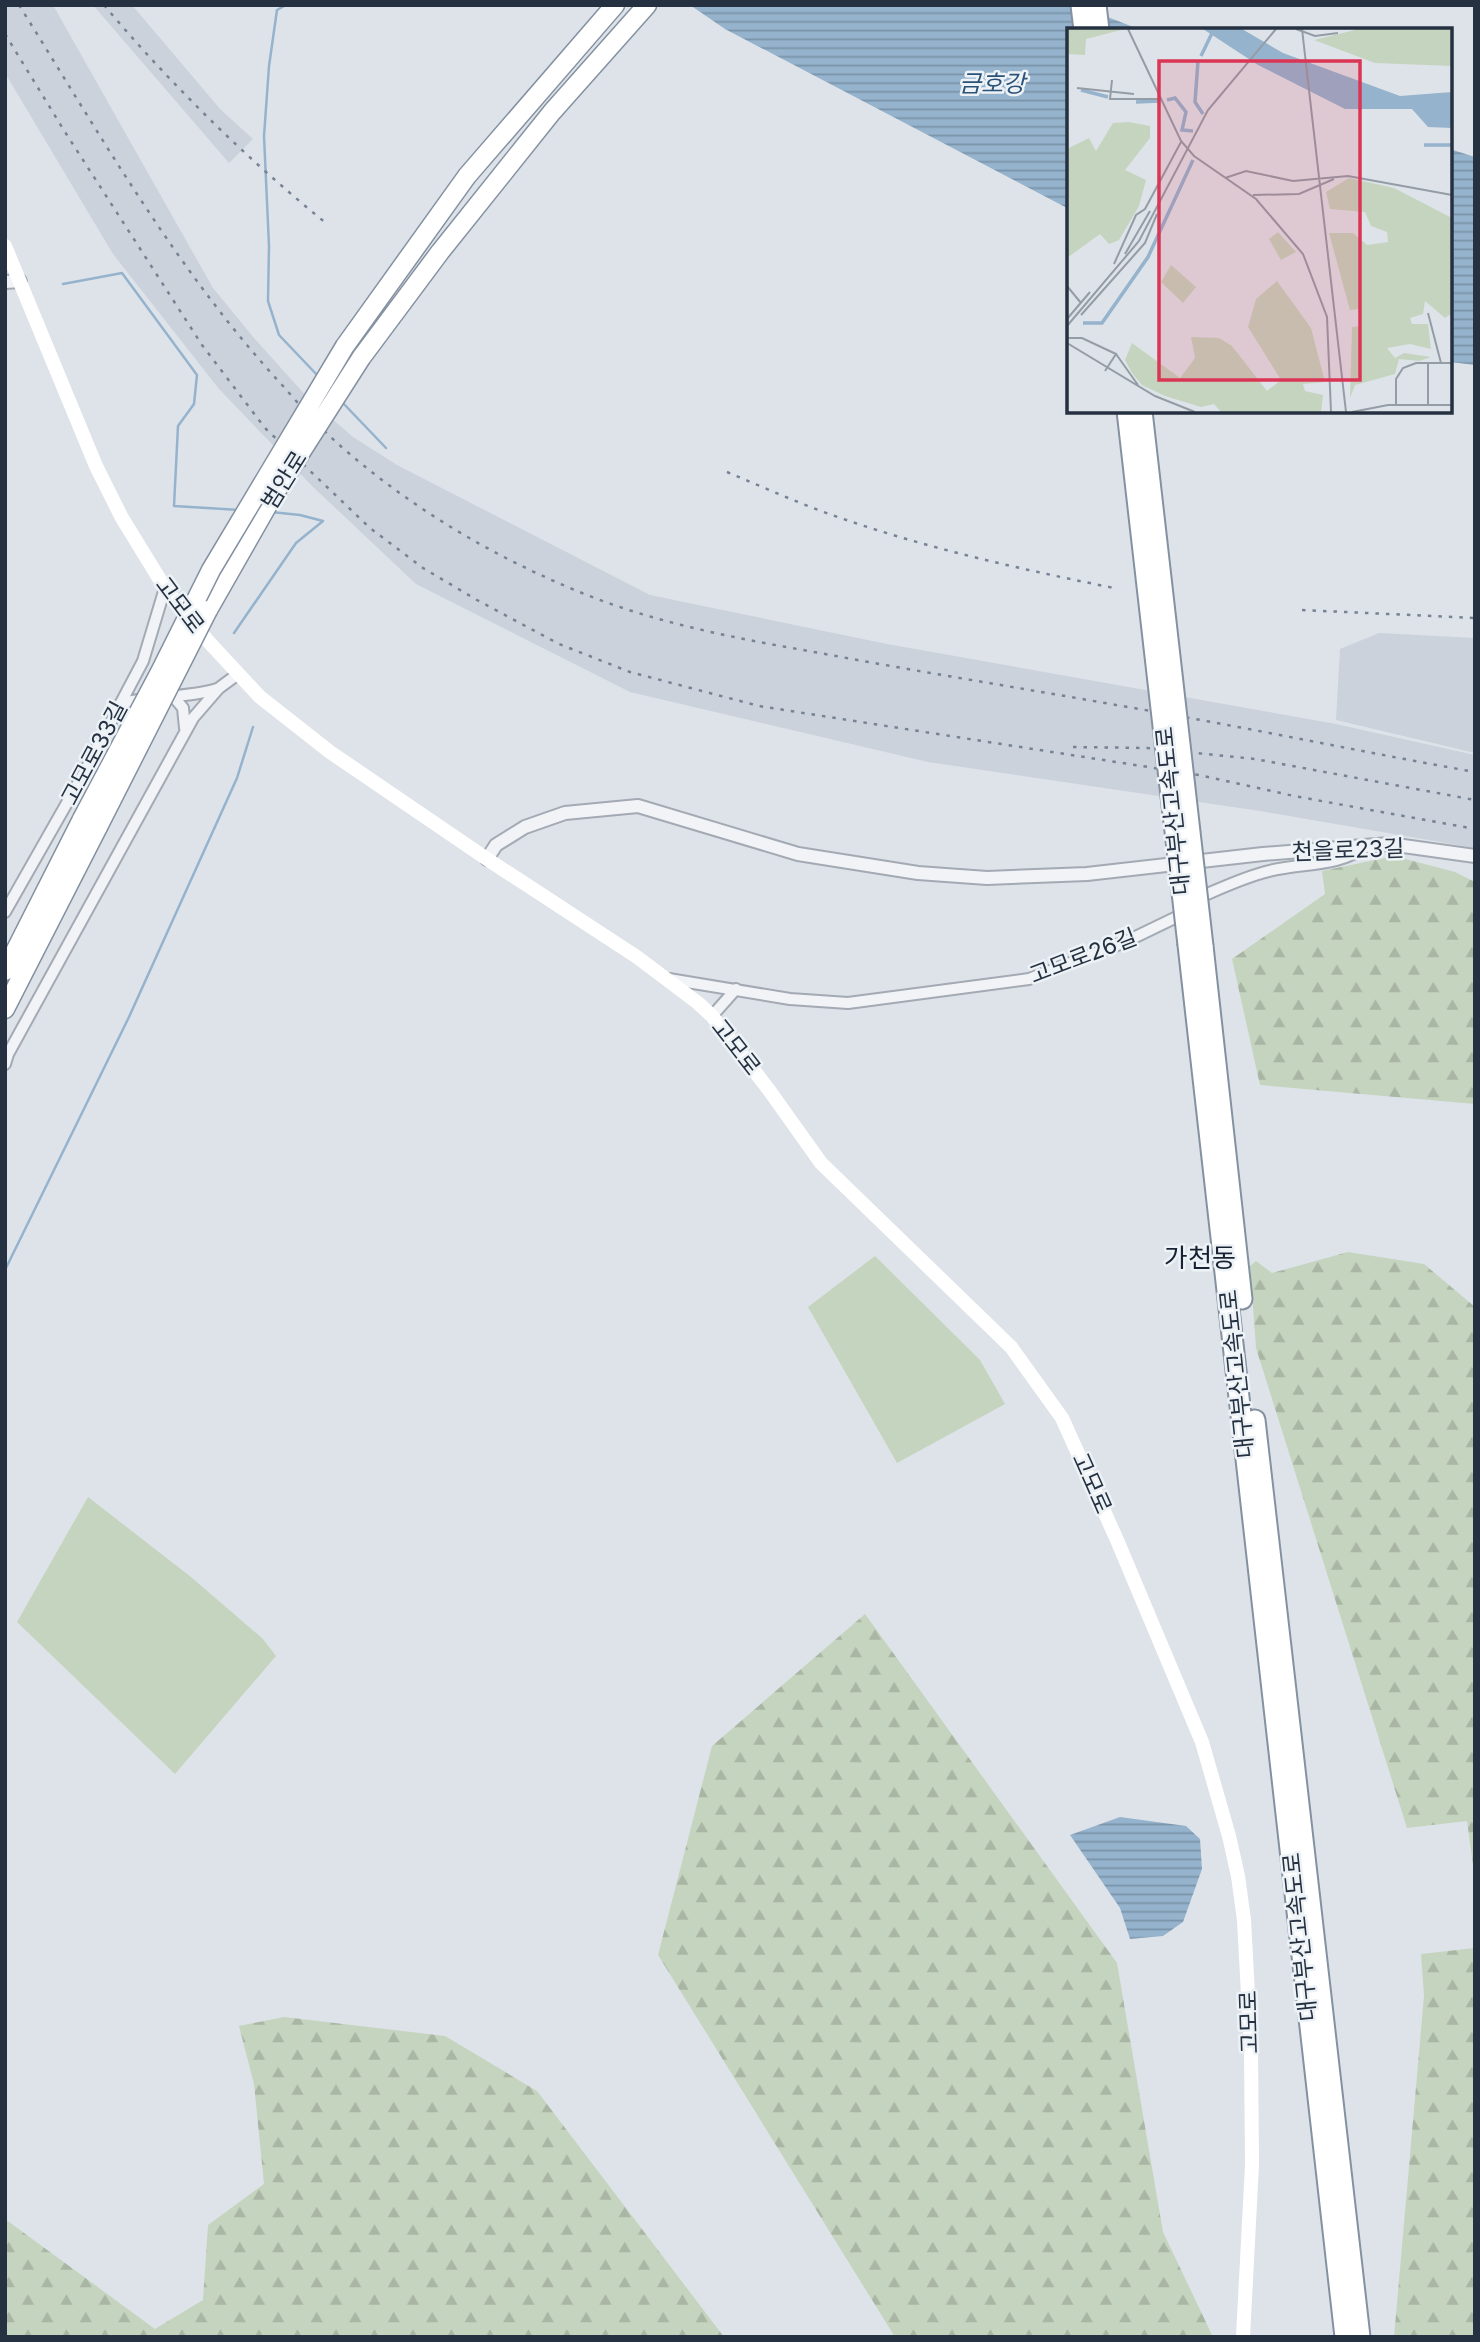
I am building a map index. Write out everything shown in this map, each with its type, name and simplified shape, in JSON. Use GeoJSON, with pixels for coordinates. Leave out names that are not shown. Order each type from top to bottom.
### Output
{"type":"FeatureCollection","features":[{"type":"Feature","properties":{"kind":"highway","name":"범안로"},"geometry":{"type":"LineString","coordinates":[[5,1009],[160,672],[211,570],[345,346],[467,176],[615,5]]}},
{"type":"Feature","properties":{"kind":"highway","name":"범안로"},"geometry":{"type":"LineString","coordinates":[[90,823],[273,496],[361,358],[440,252],[552,112],[647,5]]}},
{"type":"Feature","properties":{"kind":"highway"},"geometry":{"type":"LineString","coordinates":[[1081,5],[1084,28]]}},
{"type":"Feature","properties":{"kind":"highway"},"geometry":{"type":"LineString","coordinates":[[1096,5],[1099,28]]}},
{"type":"Feature","properties":{"kind":"highway","name":"대구부산고속도로"},"geometry":{"type":"LineString","coordinates":[[1127,413],[1195,946]]}},
{"type":"Feature","properties":{"kind":"highway","name":"대구부산고속도로"},"geometry":{"type":"LineString","coordinates":[[1142,413],[1219,1162],[1360,2337]]}},
{"type":"Feature","properties":{"kind":"highway"},"geometry":{"type":"LineString","coordinates":[[5,971],[90,823]]}},
{"type":"Feature","properties":{"kind":"highway","name":"대구부산고속도로"},"geometry":{"type":"LineString","coordinates":[[1234,1288],[1345,2337]]}},
{"type":"Feature","properties":{"kind":"main road","name":"고모로"},"geometry":{"type":"LineString","coordinates":[[5,246],[13,281],[96,467],[122,518],[165,588],[206,640],[260,697],[330,752],[669,979],[712,1016],[821,1163],[1011,1347],[1062,1418],[1202,1742],[1229,1836],[1244,1920],[1251,2050],[1252,2165],[1243,2337]]}},
{"type":"Feature","properties":{"kind":"street","name":"고모로33길"},"geometry":{"type":"LineString","coordinates":[[5,912],[146,654],[165,588]]}},
{"type":"Feature","properties":{"kind":"street"},"geometry":{"type":"LineString","coordinates":[[5,1064],[8,1054],[185,731],[219,688],[239,674]]}},
{"type":"Feature","properties":{"kind":"street"},"geometry":{"type":"LineString","coordinates":[[120,704],[149,697],[200,693],[219,688]]}},
{"type":"Feature","properties":{"kind":"street"},"geometry":{"type":"LineString","coordinates":[[172,695],[183,708],[185,731]]}},
{"type":"Feature","properties":{"kind":"street","name":"천을로23길"},"geometry":{"type":"LineString","coordinates":[[487,859],[496,845],[525,827],[565,813],[638,806],[798,854],[918,873],[987,878],[1087,874],[1262,854],[1389,844],[1475,856]]}},
{"type":"Feature","properties":{"kind":"street","name":"고모로26길"},"geometry":{"type":"LineString","coordinates":[[669,979],[790,999],[848,1003],[1030,979],[1125,942],[1185,913],[1187,905],[1192,901],[1214,891],[1269,871],[1320,865],[1353,856],[1369,845]]}},
{"type":"Feature","properties":{"kind":"street"},"geometry":{"type":"LineString","coordinates":[[712,1016],[736,989]]}},
{"type":"Feature","properties":{"kind":"shaded area"},"geometry":{"type":"Polygon","coordinates":[[[5,5],[53,5],[213,288],[308,398],[353,437],[397,465],[650,595],[887,644],[1336,724],[1475,755],[1475,848],[1260,811],[928,762],[630,692],[416,584],[311,485],[219,389],[113,254],[5,73],[5,5]]]}},
{"type":"Feature","properties":{"kind":"shaded area"},"geometry":{"type":"Polygon","coordinates":[[[93,5],[132,5],[221,110],[253,139],[229,163],[93,5]]]}},
{"type":"Feature","properties":{"kind":"shaded area"},"geometry":{"type":"Polygon","coordinates":[[[1379,633],[1475,638],[1475,753],[1336,720],[1340,649],[1379,633]]]}},
{"type":"Feature","properties":{"kind":"green space"},"geometry":{"type":"Polygon","coordinates":[[[1394,856],[1455,872],[1475,882],[1475,1104],[1260,1085],[1232,959],[1325,894],[1322,871],[1394,856]]]}},
{"type":"Feature","properties":{"kind":"green space"},"geometry":{"type":"Polygon","coordinates":[[[1348,1252],[1424,1264],[1475,1307],[1475,1879],[1467,1821],[1407,1828],[1256,1348],[1250,1266],[1256,1261],[1272,1273],[1348,1252]]]}},
{"type":"Feature","properties":{"kind":"green space"},"geometry":{"type":"Polygon","coordinates":[[[875,1256],[980,1360],[1005,1404],[897,1463],[808,1307],[875,1256]]]}},
{"type":"Feature","properties":{"kind":"green space"},"geometry":{"type":"Polygon","coordinates":[[[88,1497],[191,1577],[263,1639],[276,1656],[175,1774],[17,1622],[88,1497]]]}},
{"type":"Feature","properties":{"kind":"green space"},"geometry":{"type":"Polygon","coordinates":[[[865,1614],[1117,1963],[1163,2232],[1213,2337],[895,2337],[658,1955],[712,1746],[865,1614]]]}},
{"type":"Feature","properties":{"kind":"green space"},"geometry":{"type":"Polygon","coordinates":[[[1475,1948],[1475,2337],[1394,2337],[1424,1996],[1421,1954],[1475,1948]]]}},
{"type":"Feature","properties":{"kind":"green space"},"geometry":{"type":"Polygon","coordinates":[[[284,2017],[445,2036],[537,2091],[724,2337],[5,2337],[5,2219],[155,2329],[203,2300],[208,2225],[264,2184],[254,2084],[239,2026],[284,2017]]]}},
{"type":"Feature","properties":{"kind":"water","name":"금호강"},"geometry":{"type":"Polygon","coordinates":[[[690,5],[1077,5],[1136,28],[1067,28],[1067,208],[725,29],[690,5]]]}},
{"type":"Feature","properties":{"kind":"water"},"geometry":{"type":"Polygon","coordinates":[[[1452,150],[1475,157],[1475,365],[1452,362],[1452,150]]]}},
{"type":"Feature","properties":{"kind":"water"},"geometry":{"type":"Polygon","coordinates":[[[1120,1817],[1186,1826],[1200,1839],[1202,1869],[1183,1922],[1163,1936],[1130,1939],[1120,1908],[1070,1835],[1120,1817]]]}},
{"type":"Feature","properties":{"kind":"waterway"},"geometry":{"type":"LineString","coordinates":[[286,5],[277,10],[269,66],[264,136],[269,246],[268,301],[279,335],[319,377]]}},
{"type":"Feature","properties":{"kind":"waterway"},"geometry":{"type":"LineString","coordinates":[[63,284],[122,273],[197,375],[194,404],[178,426],[174,506],[240,510]]}},
{"type":"Feature","properties":{"kind":"waterway"},"geometry":{"type":"LineString","coordinates":[[342,402],[386,448]]}},
{"type":"Feature","properties":{"kind":"waterway"},"geometry":{"type":"LineString","coordinates":[[271,512],[323,521]]}},
{"type":"Feature","properties":{"kind":"waterway"},"geometry":{"type":"LineString","coordinates":[[234,633],[296,543],[323,521]]}},
{"type":"Feature","properties":{"kind":"waterway"},"geometry":{"type":"LineString","coordinates":[[5,1270],[129,1017],[237,778],[253,727]]}},
{"type":"Feature","properties":{"kind":"railway"},"geometry":{"type":"LineString","coordinates":[[19,5],[142,202],[245,343],[305,411],[344,449],[427,512],[487,548],[582,593],[699,629],[790,648],[1475,772]]}},
{"type":"Feature","properties":{"kind":"railway"},"geometry":{"type":"LineString","coordinates":[[104,5],[210,120],[327,224]]}},
{"type":"Feature","properties":{"kind":"railway"},"geometry":{"type":"LineString","coordinates":[[5,34],[202,345],[265,428],[370,528],[423,568],[477,600],[559,644],[630,672],[759,706],[1199,775],[1294,796],[1475,829]]}},
{"type":"Feature","properties":{"kind":"railway"},"geometry":{"type":"LineString","coordinates":[[727,472],[821,511],[893,535],[1003,564],[1114,588]]}},
{"type":"Feature","properties":{"kind":"railway"},"geometry":{"type":"LineString","coordinates":[[1302,610],[1475,618]]}},
{"type":"Feature","properties":{"kind":"railway"},"geometry":{"type":"LineString","coordinates":[[1073,747],[1147,748],[1255,759],[1475,800]]}},
{"type":"Feature","properties":{"kind":"district","name":"가천동"},"geometry":{"type":"Point","coordinates":[1200,1257]}}]}
